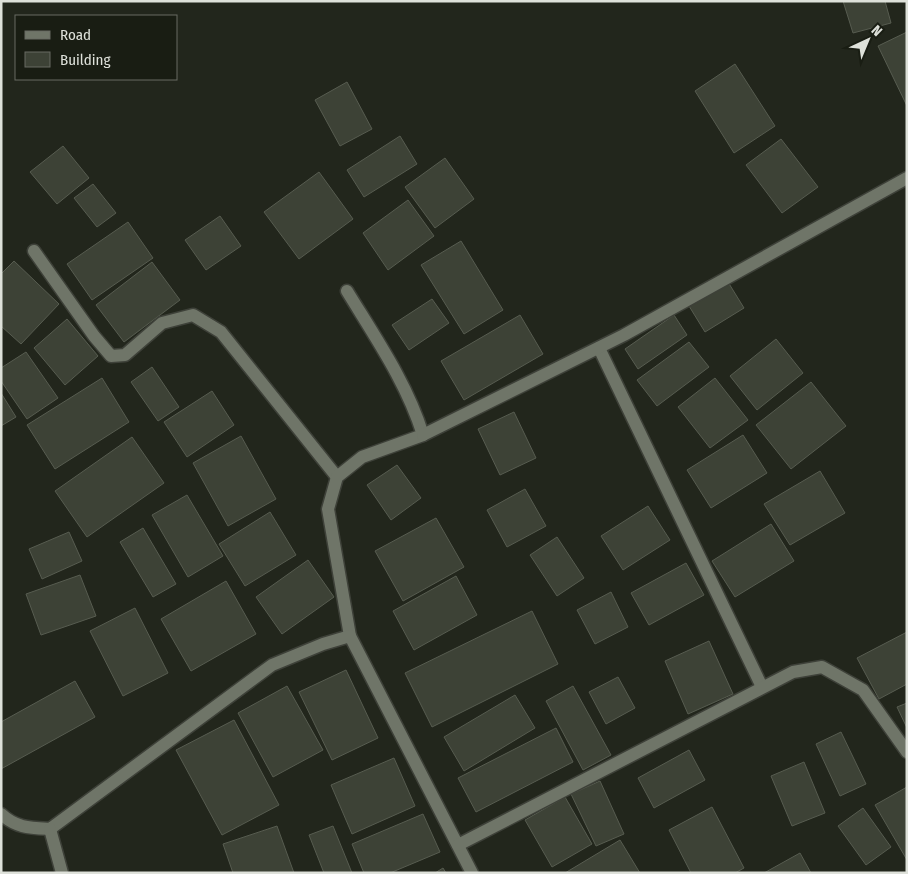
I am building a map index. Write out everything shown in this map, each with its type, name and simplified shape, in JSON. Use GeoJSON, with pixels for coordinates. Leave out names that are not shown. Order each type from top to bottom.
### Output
{"type":"FeatureCollection","features":[{"type":"Feature","properties":{"kind":"street"},"geometry":{"type":"LineString","coordinates":[[472,873],[350,636],[328,509],[338,477],[362,457],[424,435],[599,348],[907,178]]}},
{"type":"Feature","properties":{"kind":"street"},"geometry":{"type":"LineString","coordinates":[[34,251],[94,336],[111,356],[125,355],[162,323],[193,315],[221,332],[338,477]]}},
{"type":"Feature","properties":{"kind":"street"},"geometry":{"type":"LineString","coordinates":[[347,291],[402,383],[416,412],[424,435]]}},
{"type":"Feature","properties":{"kind":"street"},"geometry":{"type":"LineString","coordinates":[[599,348],[762,687]]}},
{"type":"Feature","properties":{"kind":"street"},"geometry":{"type":"LineString","coordinates":[[1,814],[10,823],[25,828],[50,829],[272,665],[322,644],[350,636]]}},
{"type":"Feature","properties":{"kind":"street"},"geometry":{"type":"LineString","coordinates":[[458,845],[793,672],[822,667],[862,690],[907,752]]}},
{"type":"Feature","properties":{"kind":"street"},"geometry":{"type":"LineString","coordinates":[[50,829],[62,873]]}},
{"type":"Feature","properties":{"kind":"building"},"geometry":{"type":"Polygon","coordinates":[[[843,1],[885,1],[891,23],[853,33],[843,1]]]}},
{"type":"Feature","properties":{"kind":"building"},"geometry":{"type":"Polygon","coordinates":[[[907,32],[907,106],[878,46],[907,32]]]}},
{"type":"Feature","properties":{"kind":"building"},"geometry":{"type":"Polygon","coordinates":[[[735,64],[775,126],[734,153],[695,91],[735,64]]]}},
{"type":"Feature","properties":{"kind":"building"},"geometry":{"type":"Polygon","coordinates":[[[347,82],[372,129],[340,146],[315,100],[347,82]]]}},
{"type":"Feature","properties":{"kind":"building"},"geometry":{"type":"Polygon","coordinates":[[[400,136],[417,164],[364,197],[347,170],[400,136]]]}},
{"type":"Feature","properties":{"kind":"building"},"geometry":{"type":"Polygon","coordinates":[[[781,139],[818,187],[782,213],[746,165],[781,139]]]}},
{"type":"Feature","properties":{"kind":"building"},"geometry":{"type":"Polygon","coordinates":[[[63,146],[89,178],[57,204],[30,172],[63,146]]]}},
{"type":"Feature","properties":{"kind":"building"},"geometry":{"type":"Polygon","coordinates":[[[445,158],[474,199],[435,228],[405,187],[445,158]]]}},
{"type":"Feature","properties":{"kind":"building"},"geometry":{"type":"Polygon","coordinates":[[[319,172],[353,219],[299,259],[264,212],[319,172]]]}},
{"type":"Feature","properties":{"kind":"building"},"geometry":{"type":"Polygon","coordinates":[[[93,184],[116,213],[97,227],[74,198],[93,184]]]}},
{"type":"Feature","properties":{"kind":"building"},"geometry":{"type":"Polygon","coordinates":[[[408,200],[434,236],[388,270],[363,233],[408,200]]]}},
{"type":"Feature","properties":{"kind":"building"},"geometry":{"type":"Polygon","coordinates":[[[220,216],[241,246],[206,270],[185,240],[220,216]]]}},
{"type":"Feature","properties":{"kind":"building"},"geometry":{"type":"Polygon","coordinates":[[[128,222],[153,258],[92,300],[67,264],[128,222]]]}},
{"type":"Feature","properties":{"kind":"building"},"geometry":{"type":"Polygon","coordinates":[[[461,241],[503,310],[464,334],[421,265],[461,241]]]}},
{"type":"Feature","properties":{"kind":"building"},"geometry":{"type":"Polygon","coordinates":[[[14,261],[59,304],[21,344],[1,326],[1,274],[14,261]]]}},
{"type":"Feature","properties":{"kind":"building"},"geometry":{"type":"Polygon","coordinates":[[[152,262],[180,300],[124,342],[96,305],[152,262]]]}},
{"type":"Feature","properties":{"kind":"building"},"geometry":{"type":"Polygon","coordinates":[[[728,282],[744,308],[705,332],[689,306],[728,282]]]}},
{"type":"Feature","properties":{"kind":"building"},"geometry":{"type":"Polygon","coordinates":[[[432,299],[449,323],[409,350],[392,325],[432,299]]]}},
{"type":"Feature","properties":{"kind":"building"},"geometry":{"type":"Polygon","coordinates":[[[520,315],[543,354],[464,400],[441,361],[520,315]]]}},
{"type":"Feature","properties":{"kind":"building"},"geometry":{"type":"Polygon","coordinates":[[[674,315],[687,335],[638,369],[625,349],[674,315]]]}},
{"type":"Feature","properties":{"kind":"building"},"geometry":{"type":"Polygon","coordinates":[[[67,319],[98,356],[65,385],[34,348],[67,319]]]}},
{"type":"Feature","properties":{"kind":"building"},"geometry":{"type":"Polygon","coordinates":[[[776,339],[803,373],[757,410],[730,376],[776,339]]]}},
{"type":"Feature","properties":{"kind":"building"},"geometry":{"type":"Polygon","coordinates":[[[689,342],[709,367],[657,406],[637,380],[689,342]]]}},
{"type":"Feature","properties":{"kind":"building"},"geometry":{"type":"Polygon","coordinates":[[[26,352],[58,398],[27,419],[1,381],[1,368],[26,352]]]}},
{"type":"Feature","properties":{"kind":"building"},"geometry":{"type":"Polygon","coordinates":[[[152,367],[179,407],[158,421],[131,382],[152,367]]]}},
{"type":"Feature","properties":{"kind":"building"},"geometry":{"type":"Polygon","coordinates":[[[102,378],[129,422],[55,469],[27,425],[102,378]]]}},
{"type":"Feature","properties":{"kind":"building"},"geometry":{"type":"Polygon","coordinates":[[[715,378],[748,420],[710,448],[678,407],[715,378]]]}},
{"type":"Feature","properties":{"kind":"building"},"geometry":{"type":"Polygon","coordinates":[[[811,382],[846,426],[791,469],[756,425],[811,382]]]}},
{"type":"Feature","properties":{"kind":"building"},"geometry":{"type":"Polygon","coordinates":[[[212,391],[234,425],[187,457],[164,422],[212,391]]]}},
{"type":"Feature","properties":{"kind":"building"},"geometry":{"type":"Polygon","coordinates":[[[1,393],[16,417],[1,426],[1,393]]]}},
{"type":"Feature","properties":{"kind":"building"},"geometry":{"type":"Polygon","coordinates":[[[514,412],[536,458],[500,475],[478,429],[514,412]]]}},
{"type":"Feature","properties":{"kind":"building"},"geometry":{"type":"Polygon","coordinates":[[[743,435],[767,473],[711,508],[687,470],[743,435]]]}},
{"type":"Feature","properties":{"kind":"building"},"geometry":{"type":"Polygon","coordinates":[[[241,436],[276,499],[228,526],[193,463],[241,436]]]}},
{"type":"Feature","properties":{"kind":"building"},"geometry":{"type":"Polygon","coordinates":[[[132,437],[164,483],[87,537],[55,491],[132,437]]]}},
{"type":"Feature","properties":{"kind":"building"},"geometry":{"type":"Polygon","coordinates":[[[397,465],[421,498],[391,520],[367,485],[397,465]]]}},
{"type":"Feature","properties":{"kind":"building"},"geometry":{"type":"Polygon","coordinates":[[[820,471],[845,513],[790,545],[764,504],[820,471]]]}},
{"type":"Feature","properties":{"kind":"building"},"geometry":{"type":"Polygon","coordinates":[[[525,489],[546,526],[507,547],[487,510],[525,489]]]}},
{"type":"Feature","properties":{"kind":"building"},"geometry":{"type":"Polygon","coordinates":[[[187,495],[223,556],[188,577],[152,515],[187,495]]]}},
{"type":"Feature","properties":{"kind":"building"},"geometry":{"type":"Polygon","coordinates":[[[648,506],[670,540],[623,570],[601,536],[648,506]]]}},
{"type":"Feature","properties":{"kind":"building"},"geometry":{"type":"Polygon","coordinates":[[[270,512],[296,555],[245,586],[219,544],[270,512]]]}},
{"type":"Feature","properties":{"kind":"building"},"geometry":{"type":"Polygon","coordinates":[[[436,518],[464,567],[403,601],[375,551],[436,518]]]}},
{"type":"Feature","properties":{"kind":"building"},"geometry":{"type":"Polygon","coordinates":[[[771,524],[794,561],[735,597],[712,561],[771,524]]]}},
{"type":"Feature","properties":{"kind":"building"},"geometry":{"type":"Polygon","coordinates":[[[143,528],[176,584],[153,597],[120,542],[143,528]]]}},
{"type":"Feature","properties":{"kind":"building"},"geometry":{"type":"Polygon","coordinates":[[[69,532],[82,561],[42,579],[29,549],[69,532]]]}},
{"type":"Feature","properties":{"kind":"building"},"geometry":{"type":"Polygon","coordinates":[[[557,537],[584,578],[557,596],[530,555],[557,537]]]}},
{"type":"Feature","properties":{"kind":"building"},"geometry":{"type":"Polygon","coordinates":[[[308,560],[334,597],[282,634],[256,597],[308,560]]]}},
{"type":"Feature","properties":{"kind":"building"},"geometry":{"type":"Polygon","coordinates":[[[686,563],[704,595],[649,625],[631,593],[686,563]]]}},
{"type":"Feature","properties":{"kind":"building"},"geometry":{"type":"Polygon","coordinates":[[[80,575],[96,616],[41,635],[26,594],[80,575]]]}},
{"type":"Feature","properties":{"kind":"building"},"geometry":{"type":"Polygon","coordinates":[[[456,576],[477,615],[414,650],[393,611],[456,576]]]}},
{"type":"Feature","properties":{"kind":"building"},"geometry":{"type":"Polygon","coordinates":[[[226,581],[256,634],[191,671],[161,619],[226,581]]]}},
{"type":"Feature","properties":{"kind":"building"},"geometry":{"type":"Polygon","coordinates":[[[611,592],[628,627],[595,644],[577,610],[611,592]]]}},
{"type":"Feature","properties":{"kind":"building"},"geometry":{"type":"Polygon","coordinates":[[[135,608],[168,673],[123,696],[90,631],[135,608]]]}},
{"type":"Feature","properties":{"kind":"building"},"geometry":{"type":"Polygon","coordinates":[[[532,611],[558,664],[432,727],[405,673],[532,611]]]}},
{"type":"Feature","properties":{"kind":"building"},"geometry":{"type":"Polygon","coordinates":[[[907,632],[907,684],[879,699],[857,658],[907,632]]]}},
{"type":"Feature","properties":{"kind":"building"},"geometry":{"type":"Polygon","coordinates":[[[709,641],[733,694],[688,714],[665,661],[709,641]]]}},
{"type":"Feature","properties":{"kind":"building"},"geometry":{"type":"Polygon","coordinates":[[[346,670],[378,738],[332,760],[299,692],[346,670]]]}},
{"type":"Feature","properties":{"kind":"building"},"geometry":{"type":"Polygon","coordinates":[[[618,677],[635,708],[606,724],[589,692],[618,677]]]}},
{"type":"Feature","properties":{"kind":"building"},"geometry":{"type":"Polygon","coordinates":[[[75,681],[95,717],[1,769],[1,722],[75,681]]]}},
{"type":"Feature","properties":{"kind":"building"},"geometry":{"type":"Polygon","coordinates":[[[287,686],[323,750],[273,777],[238,713],[287,686]]]}},
{"type":"Feature","properties":{"kind":"building"},"geometry":{"type":"Polygon","coordinates":[[[573,686],[611,755],[583,770],[546,701],[573,686]]]}},
{"type":"Feature","properties":{"kind":"building"},"geometry":{"type":"Polygon","coordinates":[[[515,695],[535,728],[464,771],[444,737],[515,695]]]}},
{"type":"Feature","properties":{"kind":"building"},"geometry":{"type":"Polygon","coordinates":[[[907,703],[907,728],[897,707],[907,703]]]}},
{"type":"Feature","properties":{"kind":"building"},"geometry":{"type":"Polygon","coordinates":[[[234,720],[279,805],[222,835],[176,750],[234,720]]]}},
{"type":"Feature","properties":{"kind":"building"},"geometry":{"type":"Polygon","coordinates":[[[556,728],[573,762],[476,812],[458,778],[556,728]]]}},
{"type":"Feature","properties":{"kind":"building"},"geometry":{"type":"Polygon","coordinates":[[[841,732],[866,784],[840,796],[816,744],[841,732]]]}},
{"type":"Feature","properties":{"kind":"building"},"geometry":{"type":"Polygon","coordinates":[[[689,750],[705,780],[654,808],[638,778],[689,750]]]}},
{"type":"Feature","properties":{"kind":"building"},"geometry":{"type":"Polygon","coordinates":[[[394,758],[415,806],[352,834],[331,785],[394,758]]]}},
{"type":"Feature","properties":{"kind":"building"},"geometry":{"type":"Polygon","coordinates":[[[804,762],[825,813],[792,826],[771,776],[804,762]]]}},
{"type":"Feature","properties":{"kind":"building"},"geometry":{"type":"Polygon","coordinates":[[[600,781],[624,834],[596,846],[571,794],[600,781]]]}},
{"type":"Feature","properties":{"kind":"building"},"geometry":{"type":"Polygon","coordinates":[[[907,787],[907,860],[875,805],[907,787]]]}},
{"type":"Feature","properties":{"kind":"building"},"geometry":{"type":"Polygon","coordinates":[[[565,797],[592,844],[552,867],[525,820],[565,797]]]}},
{"type":"Feature","properties":{"kind":"building"},"geometry":{"type":"Polygon","coordinates":[[[712,807],[744,868],[735,873],[691,873],[669,830],[712,807]]]}},
{"type":"Feature","properties":{"kind":"building"},"geometry":{"type":"Polygon","coordinates":[[[863,808],[891,847],[866,865],[838,826],[863,808]]]}},
{"type":"Feature","properties":{"kind":"building"},"geometry":{"type":"Polygon","coordinates":[[[423,814],[440,852],[390,873],[364,873],[352,844],[423,814]]]}},
{"type":"Feature","properties":{"kind":"building"},"geometry":{"type":"Polygon","coordinates":[[[277,826],[294,873],[233,873],[223,844],[277,826]]]}},
{"type":"Feature","properties":{"kind":"building"},"geometry":{"type":"Polygon","coordinates":[[[333,826],[352,873],[324,873],[309,835],[333,826]]]}},
{"type":"Feature","properties":{"kind":"building"},"geometry":{"type":"Polygon","coordinates":[[[620,840],[640,873],[565,873],[620,840]]]}},
{"type":"Feature","properties":{"kind":"building"},"geometry":{"type":"Polygon","coordinates":[[[800,853],[811,873],[764,873],[800,853]]]}},
{"type":"Feature","properties":{"kind":"building"},"geometry":{"type":"Polygon","coordinates":[[[443,868],[446,873],[435,873],[443,868]]]}}]}
